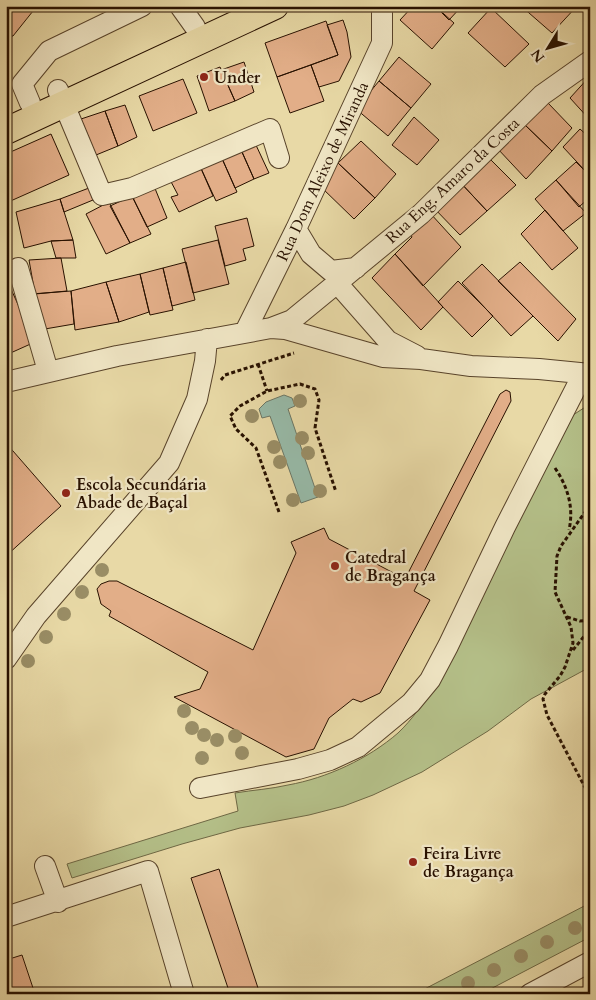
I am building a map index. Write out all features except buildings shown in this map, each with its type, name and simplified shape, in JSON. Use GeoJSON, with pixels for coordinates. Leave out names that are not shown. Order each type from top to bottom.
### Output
{"type":"FeatureCollection","features":[{"type":"Feature","properties":{"kind":"main road"},"geometry":{"type":"LineString","coordinates":[[6,131],[61,97],[238,6]]}},
{"type":"Feature","properties":{"kind":"main road"},"geometry":{"type":"LineString","coordinates":[[6,115],[30,103],[61,97],[275,6]]}},
{"type":"Feature","properties":{"kind":"street"},"geometry":{"type":"LineString","coordinates":[[30,103],[22,84],[49,51],[142,6]]}},
{"type":"Feature","properties":{"kind":"street"},"geometry":{"type":"LineString","coordinates":[[180,6],[195,27]]}},
{"type":"Feature","properties":{"kind":"street","name":"Rua Dom Aleixo de Miranda"},"geometry":{"type":"LineString","coordinates":[[245,332],[296,229],[382,43],[382,6]]}},
{"type":"Feature","properties":{"kind":"street","name":"Rua Eng. Amaro da Costa"},"geometry":{"type":"LineString","coordinates":[[272,328],[292,320],[421,214],[542,95],[590,61]]}},
{"type":"Feature","properties":{"kind":"street"},"geometry":{"type":"LineString","coordinates":[[61,97],[102,195],[132,188],[270,129],[279,158]]}},
{"type":"Feature","properties":{"kind":"street"},"geometry":{"type":"LineString","coordinates":[[296,229],[311,254],[330,271],[356,268]]}},
{"type":"Feature","properties":{"kind":"street"},"geometry":{"type":"LineString","coordinates":[[18,268],[48,371]]}},
{"type":"Feature","properties":{"kind":"street"},"geometry":{"type":"LineString","coordinates":[[337,283],[388,341],[421,359]]}},
{"type":"Feature","properties":{"kind":"street"},"geometry":{"type":"LineString","coordinates":[[6,382],[117,356],[272,328],[285,329],[383,357],[421,359],[471,366],[539,369],[587,374],[504,527],[430,680],[410,703],[358,747],[330,760],[298,770],[200,788]]}},
{"type":"Feature","properties":{"kind":"street"},"geometry":{"type":"LineString","coordinates":[[6,659],[36,616],[169,463],[197,399],[207,339]]}},
{"type":"Feature","properties":{"kind":"street"},"geometry":{"type":"LineString","coordinates":[[45,866],[58,902]]}},
{"type":"Feature","properties":{"kind":"street"},"geometry":{"type":"LineString","coordinates":[[6,917],[58,902],[148,871],[184,994]]}},
{"type":"Feature","properties":{"kind":"street"},"geometry":{"type":"LineString","coordinates":[[530,994],[590,962]]}},
{"type":"Feature","properties":{"kind":"path"},"geometry":{"type":"LineString","coordinates":[[258,364],[267,391]]}},
{"type":"Feature","properties":{"kind":"path"},"geometry":{"type":"LineString","coordinates":[[279,512],[256,448],[236,429],[230,416],[240,406],[267,391],[300,384],[315,389],[319,400],[315,428],[336,492]]}},
{"type":"Feature","properties":{"kind":"path"},"geometry":{"type":"LineString","coordinates":[[553,464],[560,475],[569,500],[571,521],[568,534]]}},
{"type":"Feature","properties":{"kind":"path"},"geometry":{"type":"LineString","coordinates":[[570,655],[573,634],[555,592],[557,556],[568,534],[590,505]]}},
{"type":"Feature","properties":{"kind":"path"},"geometry":{"type":"LineString","coordinates":[[565,614],[571,619],[580,621],[590,620]]}},
{"type":"Feature","properties":{"kind":"path"},"geometry":{"type":"LineString","coordinates":[[590,629],[575,646],[560,676],[545,694],[544,705],[547,715],[590,797]]}},
{"type":"Feature","properties":{"kind":"green space"},"geometry":{"type":"Polygon","coordinates":[[[590,404],[590,667],[531,699],[488,731],[422,772],[373,795],[344,806],[309,815],[240,828],[72,878],[67,864],[238,811],[235,793],[282,786],[317,778],[360,759],[398,733],[413,717],[434,688],[568,422],[573,415],[590,404]]]}},
{"type":"Feature","properties":{"kind":"green space"},"geometry":{"type":"Polygon","coordinates":[[[590,903],[590,937],[481,994],[415,994],[590,903]]]}},
{"type":"Feature","properties":{"kind":"shaded area"},"geometry":{"type":"Polygon","coordinates":[[[284,395],[292,398],[295,406],[288,409],[318,497],[301,503],[270,416],[262,418],[259,409],[266,402],[284,395]]]}},
{"type":"Feature","properties":{"kind":"place","name":"Under"},"geometry":{"type":"Point","coordinates":[204,77]}},
{"type":"Feature","properties":{"kind":"place","name":"Escola Secundária Abade de Baçal"},"geometry":{"type":"Point","coordinates":[66,493]}},
{"type":"Feature","properties":{"kind":"place","name":"Catedral de Bragança"},"geometry":{"type":"Point","coordinates":[335,566]}},
{"type":"Feature","properties":{"kind":"place","name":"Feira Livre de Bragança"},"geometry":{"type":"Point","coordinates":[413,862]}}]}
